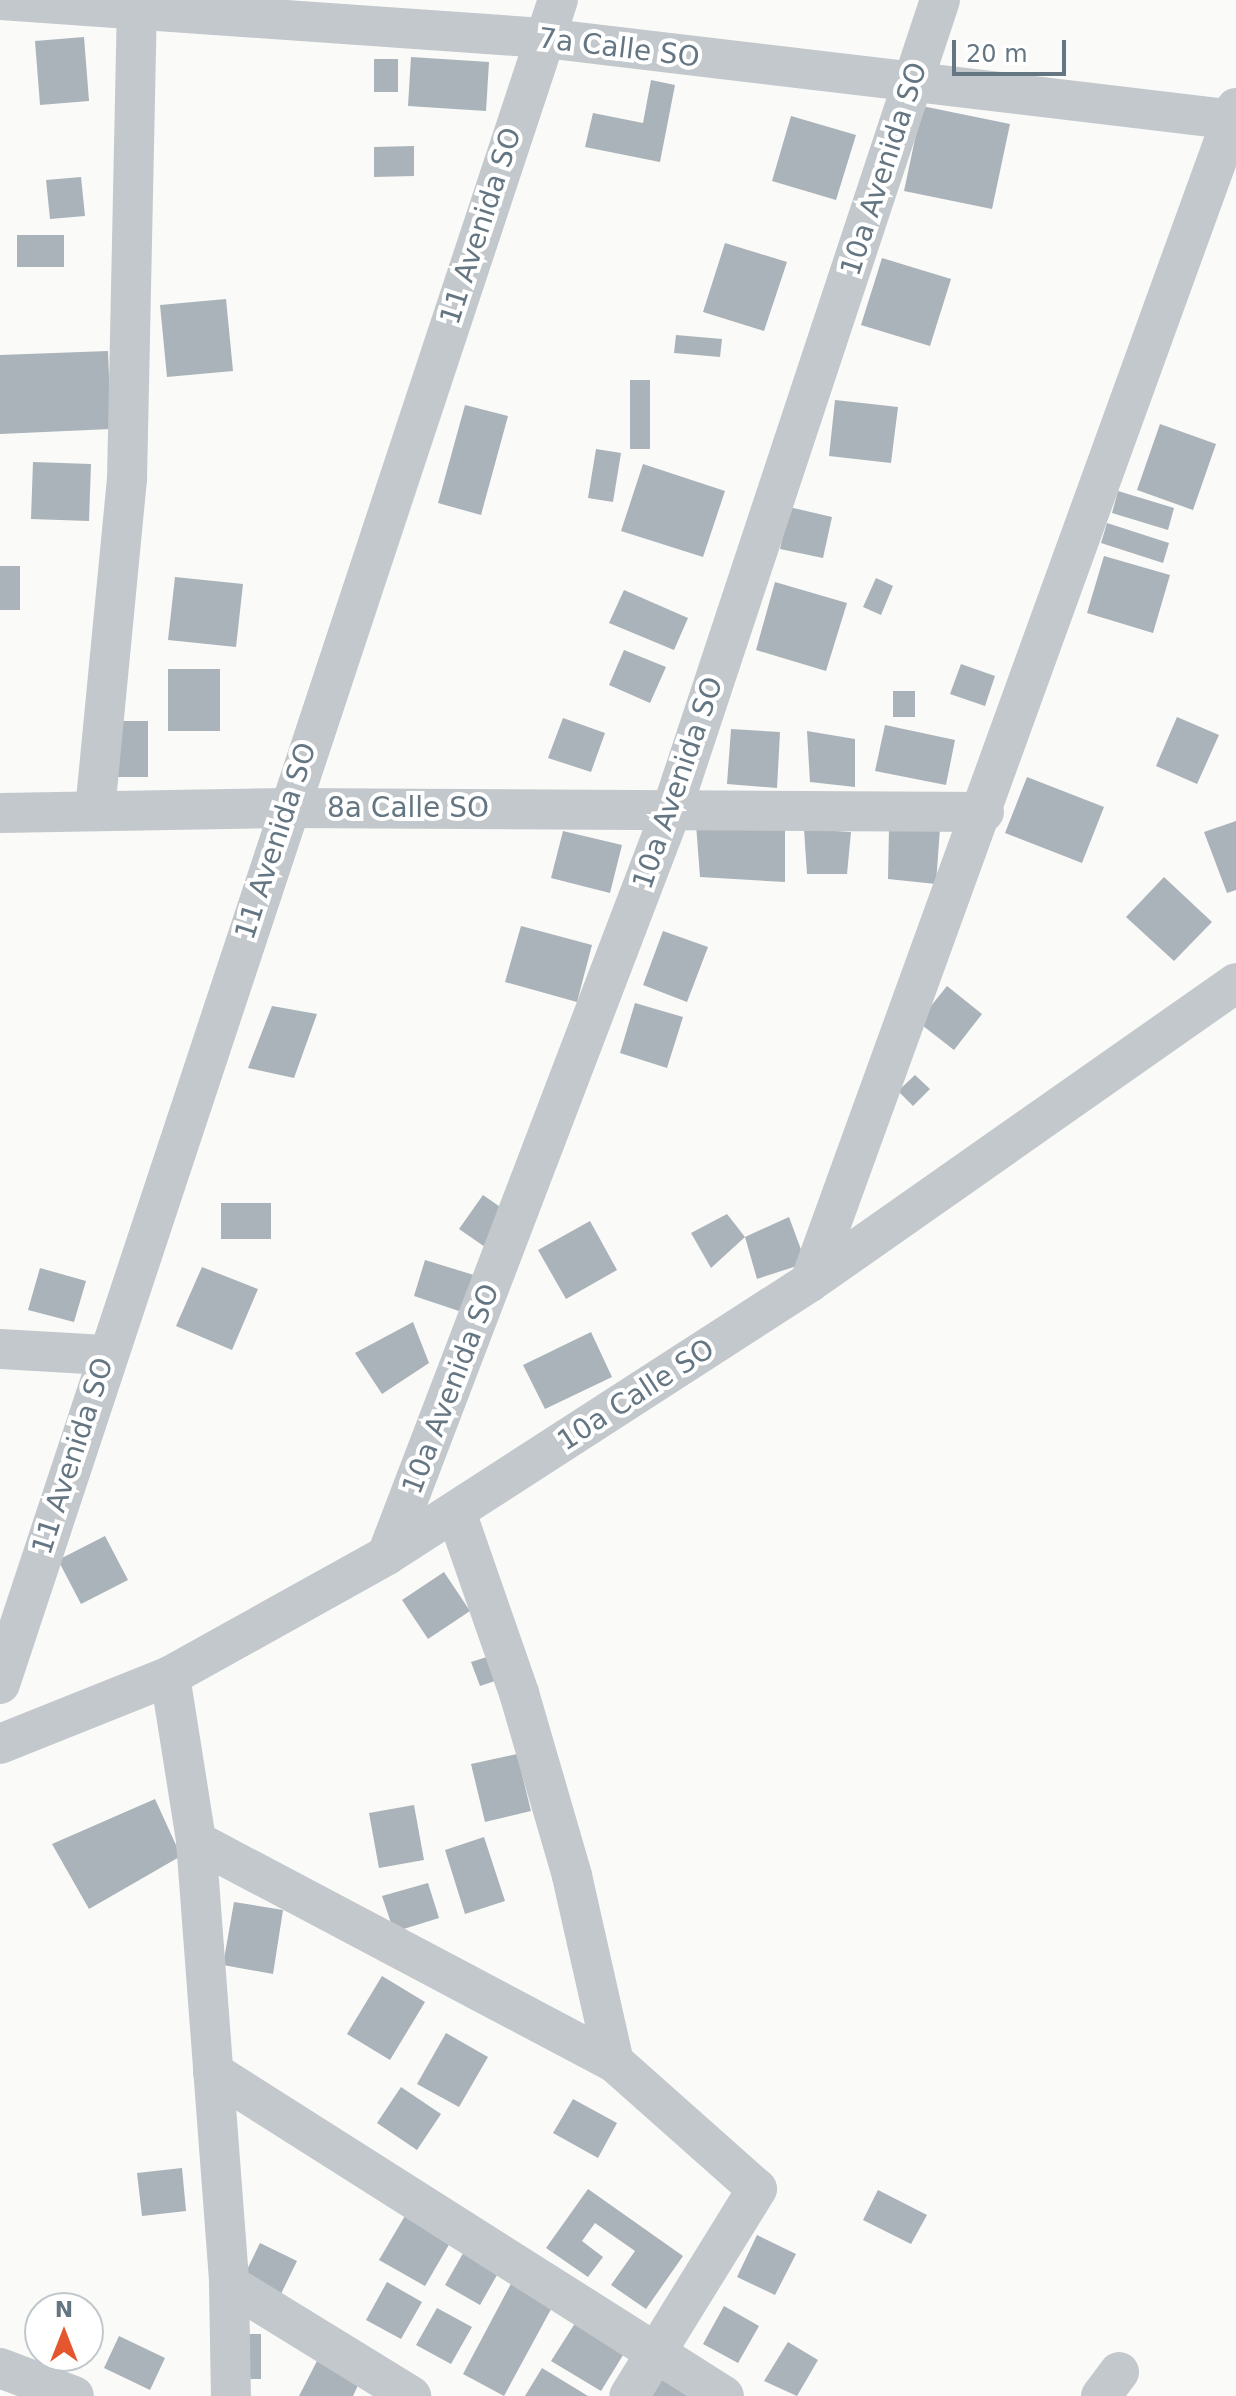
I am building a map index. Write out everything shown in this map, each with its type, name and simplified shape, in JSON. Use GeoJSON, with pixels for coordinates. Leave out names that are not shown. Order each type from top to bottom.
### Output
{"type":"FeatureCollection","features":[{"type":"Feature","properties":{"kind":"street","name":"7a Calle SO"},"geometry":{"type":"LineString","coordinates":[[0,0],[137,9],[336,11],[913,83],[1235,116]]}},
{"type":"Feature","properties":{"kind":"street","name":"11 Avenida SO"},"geometry":{"type":"LineString","coordinates":[[0,1684],[105,1355],[558,0]]}},
{"type":"Feature","properties":{"kind":"street","name":"10a Avenida SO"},"geometry":{"type":"LineString","coordinates":[[387,1555],[672,809],[940,0]]}},
{"type":"Feature","properties":{"kind":"street"},"geometry":{"type":"LineString","coordinates":[[95,811],[127,480],[137,9]]}},
{"type":"Feature","properties":{"kind":"street"},"geometry":{"type":"LineString","coordinates":[[810,1282],[984,812],[1235,116]]}},
{"type":"Feature","properties":{"kind":"street","name":"8a Calle SO"},"geometry":{"type":"LineString","coordinates":[[0,813],[287,808],[984,812]]}},
{"type":"Feature","properties":{"kind":"street","name":"10a Calle SO"},"geometry":{"type":"LineString","coordinates":[[0,1744],[170,1676],[387,1555],[810,1282],[1236,983]]}},
{"type":"Feature","properties":{"kind":"street"},"geometry":{"type":"LineString","coordinates":[[0,1349],[105,1355]]}},
{"type":"Feature","properties":{"kind":"street"},"geometry":{"type":"LineString","coordinates":[[456,1512],[519,1693],[572,1876],[614,2062]]}},
{"type":"Feature","properties":{"kind":"street"},"geometry":{"type":"LineString","coordinates":[[170,1676],[196,1841],[229,2284],[231,2396]]}},
{"type":"Feature","properties":{"kind":"street"},"geometry":{"type":"LineString","coordinates":[[196,1841],[614,2062],[757,2189],[629,2396]]}},
{"type":"Feature","properties":{"kind":"street"},"geometry":{"type":"LineString","coordinates":[[213,2072],[724,2396]]}},
{"type":"Feature","properties":{"kind":"street"},"geometry":{"type":"LineString","coordinates":[[229,2284],[411,2396]]}},
{"type":"Feature","properties":{"kind":"street"},"geometry":{"type":"LineString","coordinates":[[0,2368],[74,2396]]}},
{"type":"Feature","properties":{"kind":"building"},"geometry":{"type":"Polygon","coordinates":[[[84,37],[89,101],[40,105],[35,41],[84,37]]]}},
{"type":"Feature","properties":{"kind":"building"},"geometry":{"type":"Polygon","coordinates":[[[411,57],[489,62],[486,111],[408,106],[411,57]]]}},
{"type":"Feature","properties":{"kind":"building"},"geometry":{"type":"Polygon","coordinates":[[[374,59],[398,59],[398,92],[374,92],[374,59]]]}},
{"type":"Feature","properties":{"kind":"building"},"geometry":{"type":"Polygon","coordinates":[[[651,80],[675,85],[660,162],[585,147],[593,113],[643,123],[651,80]]]}},
{"type":"Feature","properties":{"kind":"building"},"geometry":{"type":"Polygon","coordinates":[[[922,106],[1010,124],[992,209],[904,191],[922,106]]]}},
{"type":"Feature","properties":{"kind":"building"},"geometry":{"type":"Polygon","coordinates":[[[791,116],[856,135],[836,200],[772,181],[791,116]]]}},
{"type":"Feature","properties":{"kind":"building"},"geometry":{"type":"Polygon","coordinates":[[[414,146],[414,176],[374,177],[374,147],[414,146]]]}},
{"type":"Feature","properties":{"kind":"building"},"geometry":{"type":"Polygon","coordinates":[[[81,177],[85,216],[50,219],[46,180],[81,177]]]}},
{"type":"Feature","properties":{"kind":"building"},"geometry":{"type":"Polygon","coordinates":[[[17,235],[64,235],[64,267],[17,267],[17,235]]]}},
{"type":"Feature","properties":{"kind":"building"},"geometry":{"type":"Polygon","coordinates":[[[725,243],[787,262],[764,331],[703,312],[725,243]]]}},
{"type":"Feature","properties":{"kind":"building"},"geometry":{"type":"Polygon","coordinates":[[[882,258],[951,279],[930,346],[861,325],[882,258]]]}},
{"type":"Feature","properties":{"kind":"building"},"geometry":{"type":"Polygon","coordinates":[[[226,299],[233,371],[167,377],[160,305],[226,299]]]}},
{"type":"Feature","properties":{"kind":"building"},"geometry":{"type":"Polygon","coordinates":[[[676,335],[722,339],[720,357],[674,353],[676,335]]]}},
{"type":"Feature","properties":{"kind":"building"},"geometry":{"type":"Polygon","coordinates":[[[108,351],[111,429],[0,434],[0,355],[108,351]]]}},
{"type":"Feature","properties":{"kind":"building"},"geometry":{"type":"Polygon","coordinates":[[[630,380],[650,380],[650,449],[630,449],[630,380]]]}},
{"type":"Feature","properties":{"kind":"building"},"geometry":{"type":"Polygon","coordinates":[[[835,400],[898,407],[891,463],[829,456],[835,400]]]}},
{"type":"Feature","properties":{"kind":"building"},"geometry":{"type":"Polygon","coordinates":[[[465,405],[508,416],[481,515],[438,503],[465,405]]]}},
{"type":"Feature","properties":{"kind":"building"},"geometry":{"type":"Polygon","coordinates":[[[1160,424],[1216,444],[1193,510],[1137,490],[1160,424]]]}},
{"type":"Feature","properties":{"kind":"building"},"geometry":{"type":"Polygon","coordinates":[[[596,449],[621,453],[613,502],[588,498],[596,449]]]}},
{"type":"Feature","properties":{"kind":"building"},"geometry":{"type":"Polygon","coordinates":[[[33,462],[91,464],[89,521],[31,519],[33,462]]]}},
{"type":"Feature","properties":{"kind":"building"},"geometry":{"type":"Polygon","coordinates":[[[643,464],[725,491],[703,557],[621,531],[643,464]]]}},
{"type":"Feature","properties":{"kind":"building"},"geometry":{"type":"Polygon","coordinates":[[[1118,491],[1174,508],[1168,530],[1112,513],[1118,491]]]}},
{"type":"Feature","properties":{"kind":"building"},"geometry":{"type":"Polygon","coordinates":[[[789,507],[832,517],[823,558],[780,549],[789,507]]]}},
{"type":"Feature","properties":{"kind":"building"},"geometry":{"type":"Polygon","coordinates":[[[1107,523],[1169,543],[1163,563],[1101,543],[1107,523]]]}},
{"type":"Feature","properties":{"kind":"building"},"geometry":{"type":"Polygon","coordinates":[[[1104,556],[1170,575],[1153,633],[1087,613],[1104,556]]]}},
{"type":"Feature","properties":{"kind":"building"},"geometry":{"type":"Polygon","coordinates":[[[0,566],[20,566],[20,610],[0,610],[0,566]]]}},
{"type":"Feature","properties":{"kind":"building"},"geometry":{"type":"Polygon","coordinates":[[[175,577],[243,584],[236,647],[168,640],[175,577]]]}},
{"type":"Feature","properties":{"kind":"building"},"geometry":{"type":"Polygon","coordinates":[[[876,578],[893,586],[881,615],[863,607],[876,578]]]}},
{"type":"Feature","properties":{"kind":"building"},"geometry":{"type":"Polygon","coordinates":[[[775,582],[847,603],[826,671],[756,650],[775,582]]]}},
{"type":"Feature","properties":{"kind":"building"},"geometry":{"type":"Polygon","coordinates":[[[624,590],[688,618],[674,650],[609,623],[624,590]]]}},
{"type":"Feature","properties":{"kind":"building"},"geometry":{"type":"Polygon","coordinates":[[[624,650],[666,667],[650,703],[609,685],[624,650]]]}},
{"type":"Feature","properties":{"kind":"building"},"geometry":{"type":"Polygon","coordinates":[[[961,664],[995,676],[985,706],[950,694],[961,664]]]}},
{"type":"Feature","properties":{"kind":"building"},"geometry":{"type":"Polygon","coordinates":[[[168,669],[220,669],[220,731],[168,731],[168,669]]]}},
{"type":"Feature","properties":{"kind":"building"},"geometry":{"type":"Polygon","coordinates":[[[893,691],[915,691],[915,717],[893,717],[893,691]]]}},
{"type":"Feature","properties":{"kind":"building"},"geometry":{"type":"Polygon","coordinates":[[[1177,717],[1219,735],[1197,784],[1156,766],[1177,717]]]}},
{"type":"Feature","properties":{"kind":"building"},"geometry":{"type":"Polygon","coordinates":[[[563,718],[605,733],[591,772],[548,758],[563,718]]]}},
{"type":"Feature","properties":{"kind":"building"},"geometry":{"type":"Polygon","coordinates":[[[111,721],[148,721],[148,777],[111,777],[111,721]]]}},
{"type":"Feature","properties":{"kind":"building"},"geometry":{"type":"Polygon","coordinates":[[[885,725],[955,740],[946,785],[875,771],[885,725]]]}},
{"type":"Feature","properties":{"kind":"building"},"geometry":{"type":"Polygon","coordinates":[[[731,729],[780,732],[777,788],[727,784],[731,729]]]}},
{"type":"Feature","properties":{"kind":"building"},"geometry":{"type":"Polygon","coordinates":[[[807,731],[855,739],[855,787],[810,782],[807,731]]]}},
{"type":"Feature","properties":{"kind":"building"},"geometry":{"type":"Polygon","coordinates":[[[1027,777],[1104,807],[1082,863],[1005,833],[1027,777]]]}},
{"type":"Feature","properties":{"kind":"building"},"geometry":{"type":"Polygon","coordinates":[[[1236,821],[1236,890],[1227,893],[1204,832],[1236,821]]]}},
{"type":"Feature","properties":{"kind":"building"},"geometry":{"type":"Polygon","coordinates":[[[696,824],[785,826],[785,882],[700,877],[696,824]]]}},
{"type":"Feature","properties":{"kind":"building"},"geometry":{"type":"Polygon","coordinates":[[[940,828],[936,884],[888,879],[889,829],[940,828]]]}},
{"type":"Feature","properties":{"kind":"building"},"geometry":{"type":"Polygon","coordinates":[[[804,829],[851,832],[847,874],[807,874],[804,829]]]}},
{"type":"Feature","properties":{"kind":"building"},"geometry":{"type":"Polygon","coordinates":[[[563,831],[622,845],[610,893],[551,878],[563,831]]]}},
{"type":"Feature","properties":{"kind":"building"},"geometry":{"type":"Polygon","coordinates":[[[1164,877],[1212,922],[1174,961],[1126,917],[1164,877]]]}},
{"type":"Feature","properties":{"kind":"building"},"geometry":{"type":"Polygon","coordinates":[[[521,926],[592,945],[577,1002],[505,982],[521,926]]]}},
{"type":"Feature","properties":{"kind":"building"},"geometry":{"type":"Polygon","coordinates":[[[663,931],[708,947],[687,1002],[643,985],[663,931]]]}},
{"type":"Feature","properties":{"kind":"building"},"geometry":{"type":"Polygon","coordinates":[[[947,986],[982,1014],[954,1050],[918,1022],[947,986]]]}},
{"type":"Feature","properties":{"kind":"building"},"geometry":{"type":"Polygon","coordinates":[[[635,1003],[683,1017],[667,1068],[620,1053],[635,1003]]]}},
{"type":"Feature","properties":{"kind":"building"},"geometry":{"type":"Polygon","coordinates":[[[272,1006],[317,1014],[294,1078],[248,1068],[272,1006]]]}},
{"type":"Feature","properties":{"kind":"building"},"geometry":{"type":"Polygon","coordinates":[[[915,1075],[930,1089],[913,1106],[898,1091],[915,1075]]]}},
{"type":"Feature","properties":{"kind":"building"},"geometry":{"type":"Polygon","coordinates":[[[483,1195],[509,1213],[485,1247],[459,1229],[483,1195]]]}},
{"type":"Feature","properties":{"kind":"building"},"geometry":{"type":"Polygon","coordinates":[[[221,1203],[271,1203],[271,1239],[221,1239],[221,1203]]]}},
{"type":"Feature","properties":{"kind":"building"},"geometry":{"type":"Polygon","coordinates":[[[727,1214],[745,1237],[711,1268],[691,1233],[727,1214]]]}},
{"type":"Feature","properties":{"kind":"building"},"geometry":{"type":"Polygon","coordinates":[[[789,1217],[806,1263],[757,1279],[745,1237],[789,1217]]]}},
{"type":"Feature","properties":{"kind":"building"},"geometry":{"type":"Polygon","coordinates":[[[590,1221],[617,1270],[566,1299],[538,1250],[590,1221]]]}},
{"type":"Feature","properties":{"kind":"building"},"geometry":{"type":"Polygon","coordinates":[[[425,1260],[477,1276],[465,1313],[414,1296],[425,1260]]]}},
{"type":"Feature","properties":{"kind":"building"},"geometry":{"type":"Polygon","coordinates":[[[202,1267],[258,1289],[232,1350],[176,1326],[202,1267]]]}},
{"type":"Feature","properties":{"kind":"building"},"geometry":{"type":"Polygon","coordinates":[[[40,1268],[86,1281],[74,1322],[28,1310],[40,1268]]]}},
{"type":"Feature","properties":{"kind":"building"},"geometry":{"type":"Polygon","coordinates":[[[413,1322],[429,1363],[382,1394],[355,1353],[413,1322]]]}},
{"type":"Feature","properties":{"kind":"building"},"geometry":{"type":"Polygon","coordinates":[[[591,1332],[612,1377],[545,1409],[523,1365],[591,1332]]]}},
{"type":"Feature","properties":{"kind":"building"},"geometry":{"type":"Polygon","coordinates":[[[105,1536],[128,1580],[81,1604],[58,1560],[105,1536]]]}},
{"type":"Feature","properties":{"kind":"building"},"geometry":{"type":"Polygon","coordinates":[[[444,1572],[470,1611],[428,1639],[402,1600],[444,1572]]]}},
{"type":"Feature","properties":{"kind":"building"},"geometry":{"type":"Polygon","coordinates":[[[490,1656],[498,1680],[480,1686],[471,1662],[490,1656]]]}},
{"type":"Feature","properties":{"kind":"building"},"geometry":{"type":"Polygon","coordinates":[[[517,1754],[531,1811],[485,1822],[471,1764],[517,1754]]]}},
{"type":"Feature","properties":{"kind":"building"},"geometry":{"type":"Polygon","coordinates":[[[155,1799],[181,1856],[89,1909],[52,1844],[155,1799]]]}},
{"type":"Feature","properties":{"kind":"building"},"geometry":{"type":"Polygon","coordinates":[[[414,1805],[424,1860],[379,1868],[369,1813],[414,1805]]]}},
{"type":"Feature","properties":{"kind":"building"},"geometry":{"type":"Polygon","coordinates":[[[484,1837],[505,1901],[465,1914],[445,1850],[484,1837]]]}},
{"type":"Feature","properties":{"kind":"building"},"geometry":{"type":"Polygon","coordinates":[[[428,1883],[439,1918],[394,1932],[382,1896],[428,1883]]]}},
{"type":"Feature","properties":{"kind":"building"},"geometry":{"type":"Polygon","coordinates":[[[234,1902],[283,1910],[273,1974],[223,1965],[234,1902]]]}},
{"type":"Feature","properties":{"kind":"building"},"geometry":{"type":"Polygon","coordinates":[[[382,1976],[425,2002],[390,2060],[347,2034],[382,1976]]]}},
{"type":"Feature","properties":{"kind":"building"},"geometry":{"type":"Polygon","coordinates":[[[446,2033],[488,2057],[459,2107],[417,2084],[446,2033]]]}},
{"type":"Feature","properties":{"kind":"building"},"geometry":{"type":"Polygon","coordinates":[[[401,2087],[441,2114],[417,2150],[377,2123],[401,2087]]]}},
{"type":"Feature","properties":{"kind":"building"},"geometry":{"type":"Polygon","coordinates":[[[573,2099],[617,2123],[598,2158],[553,2133],[573,2099]]]}},
{"type":"Feature","properties":{"kind":"building"},"geometry":{"type":"Polygon","coordinates":[[[182,2168],[186,2211],[142,2216],[137,2173],[182,2168]]]}},
{"type":"Feature","properties":{"kind":"building"},"geometry":{"type":"Polygon","coordinates":[[[588,2189],[683,2256],[646,2309],[611,2285],[635,2251],[595,2223],[582,2241],[603,2257],[588,2277],[546,2248],[588,2189]]]}},
{"type":"Feature","properties":{"kind":"building"},"geometry":{"type":"Polygon","coordinates":[[[878,2190],[927,2215],[911,2244],[863,2220],[878,2190]]]}},
{"type":"Feature","properties":{"kind":"building"},"geometry":{"type":"Polygon","coordinates":[[[409,2209],[454,2236],[425,2286],[379,2260],[409,2209]]]}},
{"type":"Feature","properties":{"kind":"building"},"geometry":{"type":"Polygon","coordinates":[[[757,2235],[796,2254],[775,2295],[737,2277],[757,2235]]]}},
{"type":"Feature","properties":{"kind":"building"},"geometry":{"type":"Polygon","coordinates":[[[260,2243],[297,2261],[277,2302],[240,2284],[260,2243]]]}},
{"type":"Feature","properties":{"kind":"building"},"geometry":{"type":"Polygon","coordinates":[[[466,2248],[501,2268],[480,2305],[445,2285],[466,2248]]]}},
{"type":"Feature","properties":{"kind":"building"},"geometry":{"type":"Polygon","coordinates":[[[514,2278],[556,2300],[504,2396],[463,2374],[514,2278]]]}},
{"type":"Feature","properties":{"kind":"building"},"geometry":{"type":"Polygon","coordinates":[[[387,2282],[422,2302],[401,2339],[366,2320],[387,2282]]]}},
{"type":"Feature","properties":{"kind":"building"},"geometry":{"type":"Polygon","coordinates":[[[724,2306],[759,2326],[738,2363],[703,2344],[724,2306]]]}},
{"type":"Feature","properties":{"kind":"building"},"geometry":{"type":"Polygon","coordinates":[[[437,2308],[472,2327],[451,2364],[416,2345],[437,2308]]]}},
{"type":"Feature","properties":{"kind":"building"},"geometry":{"type":"Polygon","coordinates":[[[579,2317],[628,2347],[601,2391],[551,2361],[579,2317]]]}},
{"type":"Feature","properties":{"kind":"building"},"geometry":{"type":"Polygon","coordinates":[[[236,2334],[261,2334],[261,2379],[236,2379],[236,2334]]]}},
{"type":"Feature","properties":{"kind":"building"},"geometry":{"type":"Polygon","coordinates":[[[119,2336],[165,2358],[150,2390],[104,2368],[119,2336]]]}},
{"type":"Feature","properties":{"kind":"building"},"geometry":{"type":"Polygon","coordinates":[[[788,2342],[818,2360],[797,2396],[764,2381],[788,2342]]]}},
{"type":"Feature","properties":{"kind":"building"},"geometry":{"type":"Polygon","coordinates":[[[318,2359],[360,2381],[353,2396],[299,2396],[318,2359]]]}},
{"type":"Feature","properties":{"kind":"building"},"geometry":{"type":"Polygon","coordinates":[[[542,2368],[588,2396],[525,2396],[542,2368]]]}},
{"type":"Feature","properties":{"kind":"building"},"geometry":{"type":"Polygon","coordinates":[[[658,2378],[693,2396],[649,2396],[658,2378]]]}}]}
